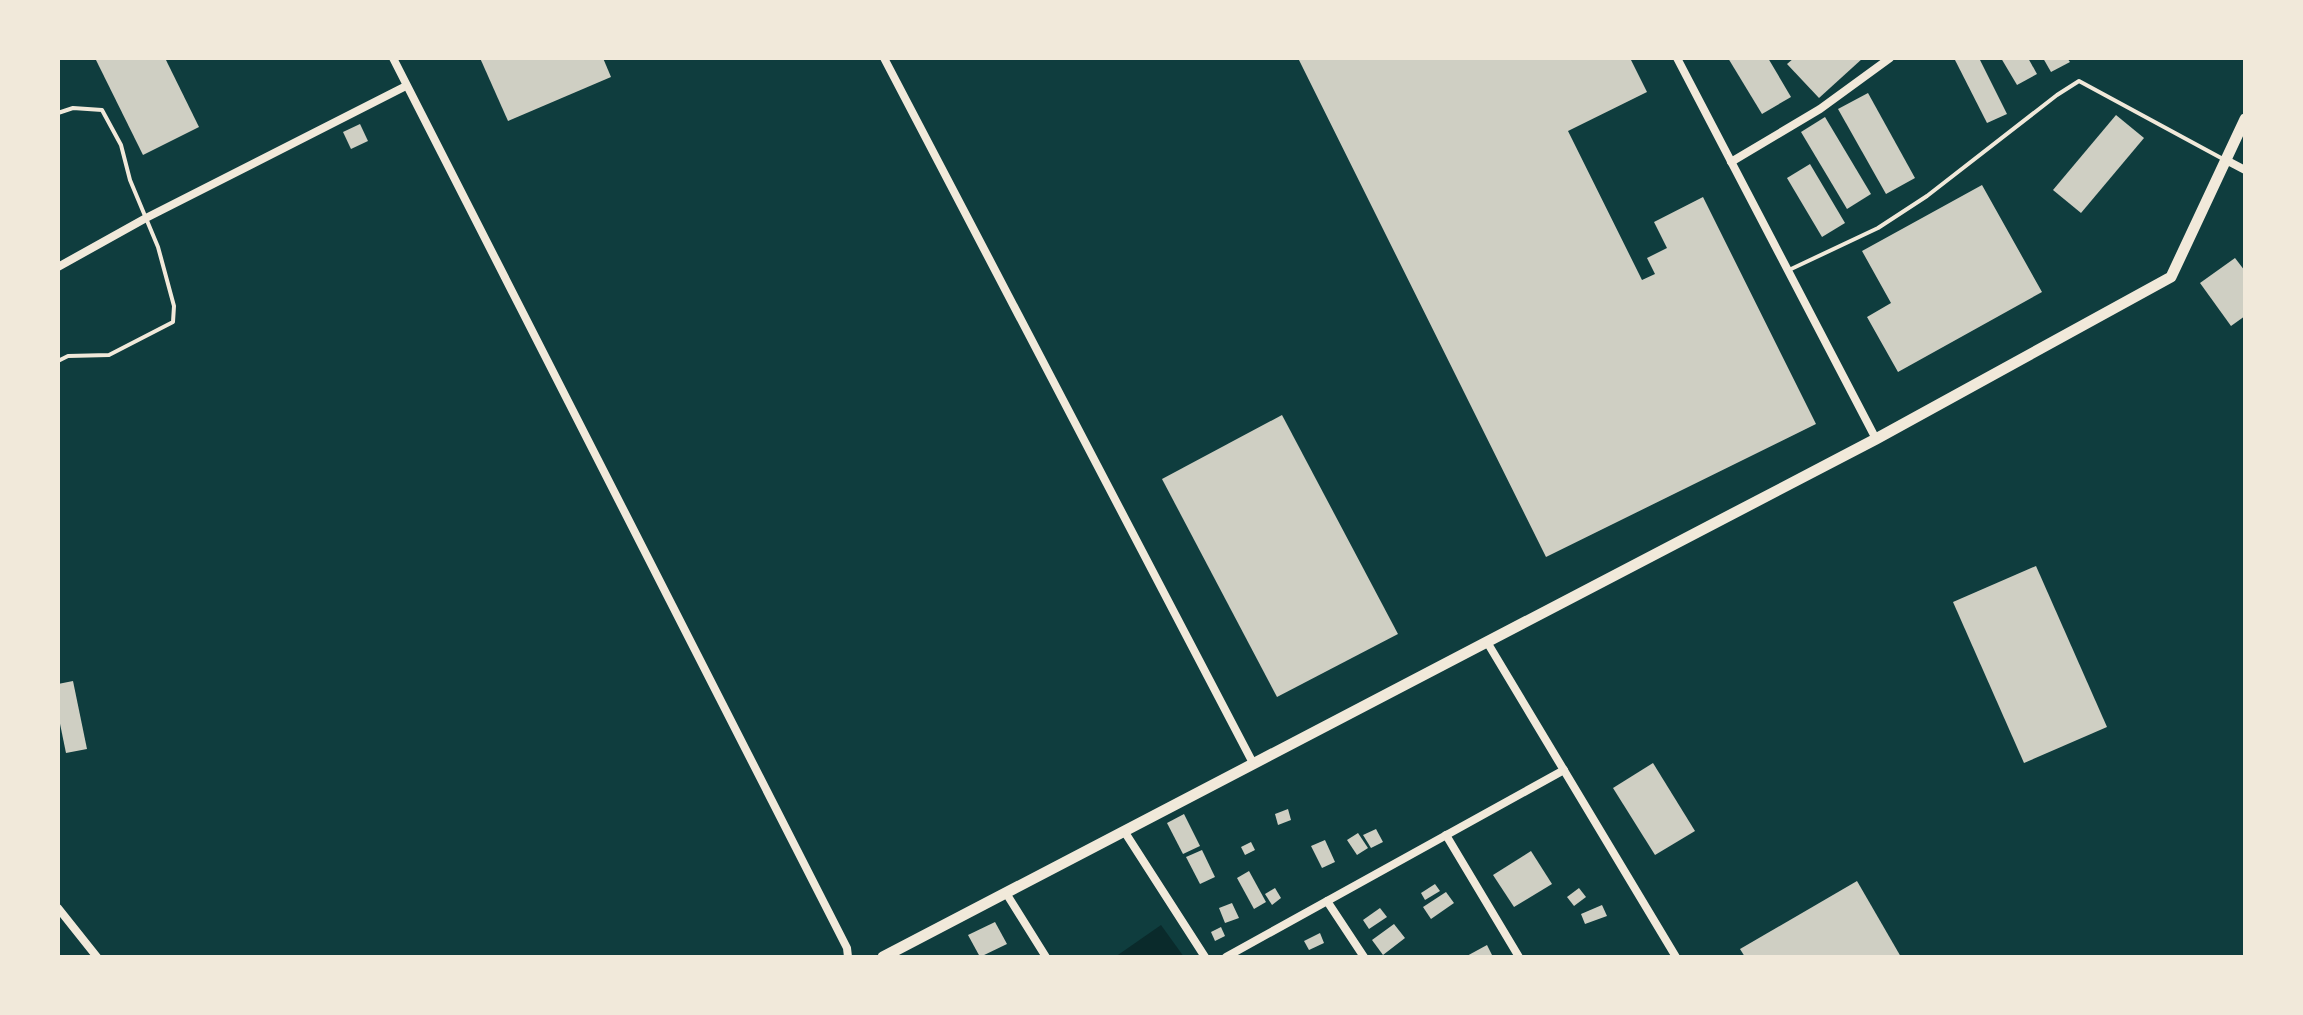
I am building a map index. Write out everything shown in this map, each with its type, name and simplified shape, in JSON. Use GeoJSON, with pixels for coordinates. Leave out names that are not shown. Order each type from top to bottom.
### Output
{"type":"FeatureCollection","features":[{"type":"Feature","properties":{"kind":"street"},"geometry":{"type":"LineString","coordinates":[[393,58],[840,934],[848,957]]}},
{"type":"Feature","properties":{"kind":"street"},"geometry":{"type":"LineString","coordinates":[[884,58],[1253,763]]}},
{"type":"Feature","properties":{"kind":"street"},"geometry":{"type":"LineString","coordinates":[[1677,58],[1876,439]]}},
{"type":"Feature","properties":{"kind":"street"},"geometry":{"type":"LineString","coordinates":[[1731,162],[1820,109],[1890,58]]}},
{"type":"Feature","properties":{"kind":"street"},"geometry":{"type":"LineString","coordinates":[[58,267],[146,218],[406,86]]}},
{"type":"Feature","properties":{"kind":"street"},"geometry":{"type":"LineString","coordinates":[[883,957],[1876,439],[2171,277],[2245,119]]}},
{"type":"Feature","properties":{"kind":"street"},"geometry":{"type":"LineString","coordinates":[[2226,160],[2245,170]]}},
{"type":"Feature","properties":{"kind":"street"},"geometry":{"type":"LineString","coordinates":[[1487,642],[1676,957]]}},
{"type":"Feature","properties":{"kind":"street"},"geometry":{"type":"LineString","coordinates":[[1226,957],[1564,770]]}},
{"type":"Feature","properties":{"kind":"street"},"geometry":{"type":"LineString","coordinates":[[1124,831],[1205,957]]}},
{"type":"Feature","properties":{"kind":"street"},"geometry":{"type":"LineString","coordinates":[[1446,835],[1519,957]]}},
{"type":"Feature","properties":{"kind":"street"},"geometry":{"type":"LineString","coordinates":[[1006,893],[1046,957]]}},
{"type":"Feature","properties":{"kind":"street"},"geometry":{"type":"LineString","coordinates":[[1327,901],[1364,957]]}},
{"type":"Feature","properties":{"kind":"street"},"geometry":{"type":"LineString","coordinates":[[58,908],[97,957]]}},
{"type":"Feature","properties":{"kind":"lane"},"geometry":{"type":"LineString","coordinates":[[1787,271],[1878,228],[1927,196],[2079,81],[2226,160]]}},
{"type":"Feature","properties":{"kind":"lane"},"geometry":{"type":"LineString","coordinates":[[58,113],[73,108],[102,110],[121,145],[130,180],[158,247],[174,306],[173,322],[109,355],[68,356],[58,361]]}},
{"type":"Feature","properties":{"kind":"water"},"geometry":{"type":"Polygon","coordinates":[[[1161,925],[1184,957],[1115,957],[1161,925]]]}},
{"type":"Feature","properties":{"kind":"building"},"geometry":{"type":"Polygon","coordinates":[[[95,58],[165,58],[199,127],[143,155],[95,58]]]}},
{"type":"Feature","properties":{"kind":"building"},"geometry":{"type":"Polygon","coordinates":[[[480,58],[603,58],[611,77],[508,121],[480,58]]]}},
{"type":"Feature","properties":{"kind":"building"},"geometry":{"type":"Polygon","coordinates":[[[1298,58],[1630,58],[1647,92],[1568,131],[1642,280],[1655,274],[1647,258],[1667,248],[1654,222],[1703,197],[1816,424],[1546,557],[1298,58]]]}},
{"type":"Feature","properties":{"kind":"building"},"geometry":{"type":"Polygon","coordinates":[[[1728,58],[1768,58],[1791,97],[1762,114],[1728,58]]]}},
{"type":"Feature","properties":{"kind":"building"},"geometry":{"type":"Polygon","coordinates":[[[1794,58],[1863,58],[1819,98],[1787,64],[1794,58]]]}},
{"type":"Feature","properties":{"kind":"building"},"geometry":{"type":"Polygon","coordinates":[[[1954,58],[1979,58],[2007,114],[1987,123],[1954,58]]]}},
{"type":"Feature","properties":{"kind":"building"},"geometry":{"type":"Polygon","coordinates":[[[2001,58],[2028,58],[2037,74],[2017,85],[2001,58]]]}},
{"type":"Feature","properties":{"kind":"building"},"geometry":{"type":"Polygon","coordinates":[[[2043,58],[2067,58],[2070,62],[2051,72],[2043,58]]]}},
{"type":"Feature","properties":{"kind":"building"},"geometry":{"type":"Polygon","coordinates":[[[1868,93],[1915,178],[1886,194],[1838,109],[1868,93]]]}},
{"type":"Feature","properties":{"kind":"building"},"geometry":{"type":"Polygon","coordinates":[[[2116,115],[2144,138],[2081,213],[2053,190],[2116,115]]]}},
{"type":"Feature","properties":{"kind":"building"},"geometry":{"type":"Polygon","coordinates":[[[1825,117],[1871,194],[1847,209],[1801,132],[1825,117]]]}},
{"type":"Feature","properties":{"kind":"building"},"geometry":{"type":"Polygon","coordinates":[[[360,124],[368,141],[351,149],[343,132],[360,124]]]}},
{"type":"Feature","properties":{"kind":"building"},"geometry":{"type":"Polygon","coordinates":[[[1810,164],[1845,223],[1822,237],[1787,178],[1810,164]]]}},
{"type":"Feature","properties":{"kind":"building"},"geometry":{"type":"Polygon","coordinates":[[[1982,185],[2042,292],[1898,372],[1867,317],[1891,303],[1862,251],[1982,185]]]}},
{"type":"Feature","properties":{"kind":"building"},"geometry":{"type":"Polygon","coordinates":[[[2235,258],[2245,271],[2245,316],[2231,326],[2200,283],[2235,258]]]}},
{"type":"Feature","properties":{"kind":"building"},"geometry":{"type":"Polygon","coordinates":[[[1282,415],[1398,634],[1277,697],[1162,479],[1282,415]]]}},
{"type":"Feature","properties":{"kind":"building"},"geometry":{"type":"Polygon","coordinates":[[[2036,566],[2107,727],[2024,763],[1953,602],[2036,566]]]}},
{"type":"Feature","properties":{"kind":"building"},"geometry":{"type":"Polygon","coordinates":[[[73,681],[87,749],[66,753],[58,714],[58,684],[73,681]]]}},
{"type":"Feature","properties":{"kind":"building"},"geometry":{"type":"Polygon","coordinates":[[[1653,763],[1695,831],[1655,855],[1613,788],[1653,763]]]}},
{"type":"Feature","properties":{"kind":"building"},"geometry":{"type":"Polygon","coordinates":[[[1288,809],[1291,820],[1278,825],[1275,814],[1288,809]]]}},
{"type":"Feature","properties":{"kind":"building"},"geometry":{"type":"Polygon","coordinates":[[[1184,814],[1200,846],[1183,854],[1167,823],[1184,814]]]}},
{"type":"Feature","properties":{"kind":"building"},"geometry":{"type":"Polygon","coordinates":[[[1376,829],[1383,842],[1371,848],[1363,835],[1376,829]]]}},
{"type":"Feature","properties":{"kind":"building"},"geometry":{"type":"Polygon","coordinates":[[[1358,833],[1368,848],[1357,855],[1347,840],[1358,833]]]}},
{"type":"Feature","properties":{"kind":"building"},"geometry":{"type":"Polygon","coordinates":[[[1325,840],[1335,862],[1322,868],[1311,846],[1325,840]]]}},
{"type":"Feature","properties":{"kind":"building"},"geometry":{"type":"Polygon","coordinates":[[[1251,842],[1255,850],[1245,855],[1241,847],[1251,842]]]}},
{"type":"Feature","properties":{"kind":"building"},"geometry":{"type":"Polygon","coordinates":[[[1202,850],[1215,877],[1200,884],[1186,857],[1202,850]]]}},
{"type":"Feature","properties":{"kind":"building"},"geometry":{"type":"Polygon","coordinates":[[[1531,851],[1552,884],[1514,907],[1493,875],[1531,851]]]}},
{"type":"Feature","properties":{"kind":"building"},"geometry":{"type":"Polygon","coordinates":[[[1249,871],[1266,902],[1254,909],[1237,878],[1249,871]]]}},
{"type":"Feature","properties":{"kind":"building"},"geometry":{"type":"Polygon","coordinates":[[[1857,881],[1901,957],[1745,957],[1740,949],[1857,881]]]}},
{"type":"Feature","properties":{"kind":"building"},"geometry":{"type":"Polygon","coordinates":[[[1435,884],[1440,891],[1425,900],[1421,893],[1435,884]]]}},
{"type":"Feature","properties":{"kind":"building"},"geometry":{"type":"Polygon","coordinates":[[[1275,888],[1281,898],[1272,905],[1265,894],[1275,888]]]}},
{"type":"Feature","properties":{"kind":"building"},"geometry":{"type":"Polygon","coordinates":[[[1579,888],[1586,897],[1574,906],[1567,897],[1579,888]]]}},
{"type":"Feature","properties":{"kind":"building"},"geometry":{"type":"Polygon","coordinates":[[[1446,892],[1454,903],[1431,919],[1423,907],[1446,892]]]}},
{"type":"Feature","properties":{"kind":"building"},"geometry":{"type":"Polygon","coordinates":[[[1232,903],[1239,918],[1225,923],[1219,908],[1232,903]]]}},
{"type":"Feature","properties":{"kind":"building"},"geometry":{"type":"Polygon","coordinates":[[[1602,905],[1607,916],[1585,924],[1581,914],[1602,905]]]}},
{"type":"Feature","properties":{"kind":"building"},"geometry":{"type":"Polygon","coordinates":[[[1380,908],[1387,917],[1369,929],[1363,920],[1380,908]]]}},
{"type":"Feature","properties":{"kind":"building"},"geometry":{"type":"Polygon","coordinates":[[[995,922],[1007,944],[980,957],[968,935],[995,922]]]}},
{"type":"Feature","properties":{"kind":"building"},"geometry":{"type":"Polygon","coordinates":[[[1394,924],[1405,938],[1383,955],[1372,940],[1394,924]]]}},
{"type":"Feature","properties":{"kind":"building"},"geometry":{"type":"Polygon","coordinates":[[[1221,927],[1225,936],[1215,941],[1211,932],[1221,927]]]}},
{"type":"Feature","properties":{"kind":"building"},"geometry":{"type":"Polygon","coordinates":[[[1320,933],[1324,943],[1309,950],[1304,941],[1320,933]]]}},
{"type":"Feature","properties":{"kind":"building"},"geometry":{"type":"Polygon","coordinates":[[[1487,945],[1493,957],[1465,957],[1487,945]]]}}]}
